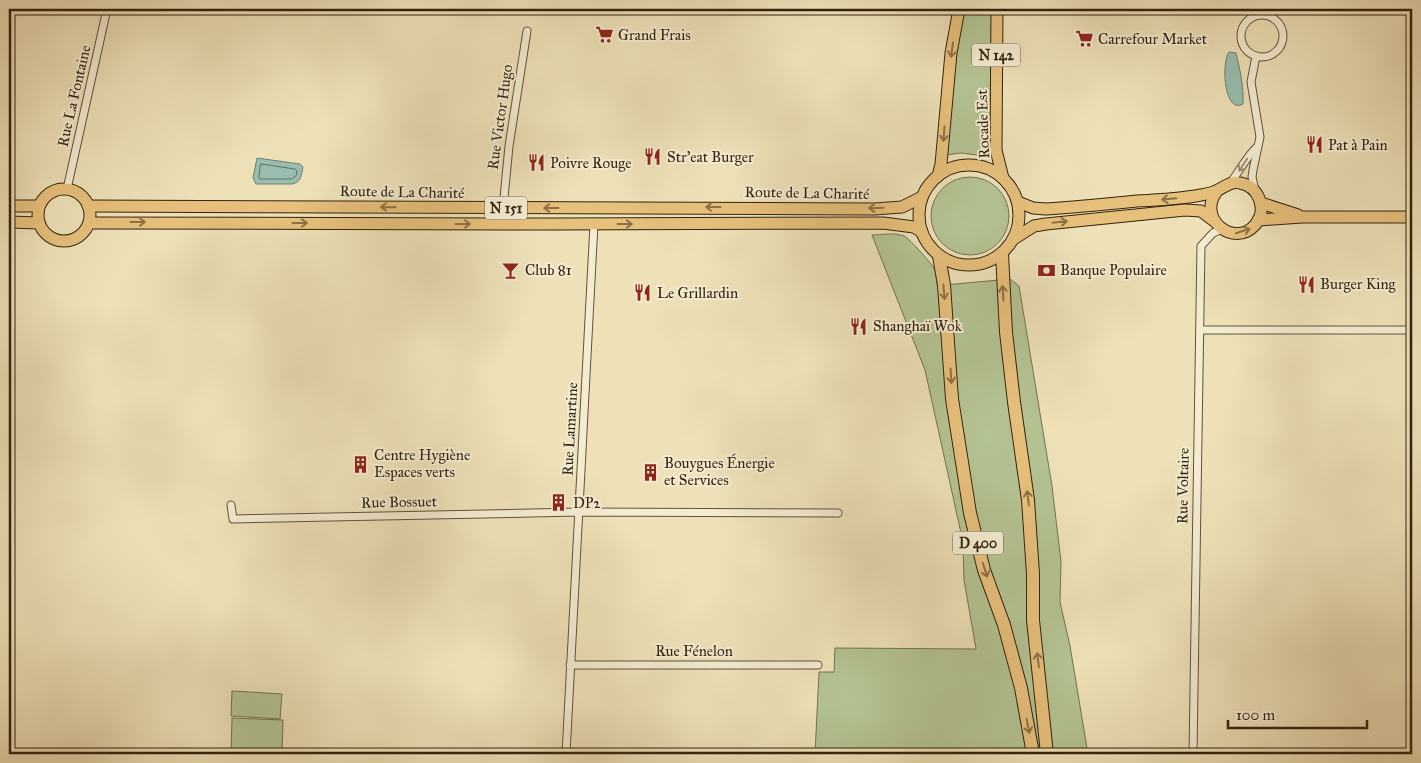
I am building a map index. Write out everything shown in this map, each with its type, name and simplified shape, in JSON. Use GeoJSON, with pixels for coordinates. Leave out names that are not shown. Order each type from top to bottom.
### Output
{"type":"FeatureCollection","features":[{"type":"Feature","properties":{"kind":"highway"},"geometry":{"type":"LineString","coordinates":[[1002,254],[1009,359],[1028,500],[1033,574],[1033,620],[1047,754]]}},
{"type":"Feature","properties":{"kind":"highway","name":"D 400"},"geometry":{"type":"LineString","coordinates":[[940,256],[944,285],[952,399],[970,513],[984,570],[1004,625],[1021,688],[1033,754]]}},
{"type":"Feature","properties":{"kind":"main road","name":"N 142"},"geometry":{"type":"LineString","coordinates":[[938,176],[941,164],[950,63],[959,9]]}},
{"type":"Feature","properties":{"kind":"main road","name":"Rocade Est"},"geometry":{"type":"LineString","coordinates":[[997,9],[996,150],[1003,178]]}},
{"type":"Feature","properties":{"kind":"main road"},"geometry":{"type":"LineString","coordinates":[[1015,238],[1020,221],[1018,202],[1013,189],[992,170],[964,165],[950,169],[938,176],[929,185],[922,197],[919,221],[929,246],[940,256],[955,264],[971,266],[988,263],[1002,254],[1015,238],[1034,226],[1185,210],[1201,211],[1222,229],[1233,233],[1251,229],[1261,212],[1261,203],[1255,191],[1244,184],[1230,184],[1217,191],[1187,197],[1046,209],[1033,208],[1018,202]]}},
{"type":"Feature","properties":{"kind":"main road"},"geometry":{"type":"LineString","coordinates":[[67,189],[79,194],[88,206],[89,222],[85,231],[78,237],[66,241],[58,241],[45,233],[39,223],[38,215],[40,206],[48,194],[57,190],[67,189]]}},
{"type":"Feature","properties":{"kind":"main road"},"geometry":{"type":"LineString","coordinates":[[1213,220],[1211,203],[1217,191]]}},
{"type":"Feature","properties":{"kind":"main road","name":"Route de La Charité"},"geometry":{"type":"LineString","coordinates":[[88,206],[874,209],[902,207],[922,197]]}},
{"type":"Feature","properties":{"kind":"main road"},"geometry":{"type":"LineString","coordinates":[[1261,203],[1302,217]]}},
{"type":"Feature","properties":{"kind":"main road"},"geometry":{"type":"LineString","coordinates":[[9,206],[40,206]]}},
{"type":"Feature","properties":{"kind":"main road"},"geometry":{"type":"LineString","coordinates":[[1258,220],[1302,217],[1412,217]]}},
{"type":"Feature","properties":{"kind":"main road"},"geometry":{"type":"LineString","coordinates":[[9,222],[39,223]]}},
{"type":"Feature","properties":{"kind":"main road","name":"Route de La Charité"},"geometry":{"type":"LineString","coordinates":[[89,222],[883,223],[914,227],[922,232]]}},
{"type":"Feature","properties":{"kind":"street","name":"Rue La Fontaine"},"geometry":{"type":"LineString","coordinates":[[67,189],[107,9]]}},
{"type":"Feature","properties":{"kind":"street"},"geometry":{"type":"LineString","coordinates":[[1250,9],[1252,18]]}},
{"type":"Feature","properties":{"kind":"street"},"geometry":{"type":"LineString","coordinates":[[1266,16],[1272,18],[1278,22],[1284,34],[1283,41],[1276,53],[1270,56],[1256,56],[1250,53],[1242,42],[1243,28],[1252,18],[1266,16]]}},
{"type":"Feature","properties":{"kind":"street","name":"Rue Victor Hugo"},"geometry":{"type":"LineString","coordinates":[[503,208],[509,146],[527,31]]}},
{"type":"Feature","properties":{"kind":"street"},"geometry":{"type":"LineString","coordinates":[[1255,191],[1252,177],[1260,137],[1250,82],[1256,56]]}},
{"type":"Feature","properties":{"kind":"street"},"geometry":{"type":"LineString","coordinates":[[1230,184],[1246,163],[1250,154],[1257,147]]}},
{"type":"Feature","properties":{"kind":"street","name":"Rue Lamartine"},"geometry":{"type":"LineString","coordinates":[[566,754],[594,224]]}},
{"type":"Feature","properties":{"kind":"street","name":"Rue Voltaire"},"geometry":{"type":"LineString","coordinates":[[1193,754],[1201,246],[1213,233],[1222,229]]}},
{"type":"Feature","properties":{"kind":"street"},"geometry":{"type":"LineString","coordinates":[[1200,330],[1412,330]]}},
{"type":"Feature","properties":{"kind":"street","name":"Rue Bossuet"},"geometry":{"type":"LineString","coordinates":[[231,505],[233,519],[579,512]]}},
{"type":"Feature","properties":{"kind":"street"},"geometry":{"type":"LineString","coordinates":[[579,512],[838,514]]}},
{"type":"Feature","properties":{"kind":"street","name":"Rue Fénelon"},"geometry":{"type":"LineString","coordinates":[[570,665],[818,664]]}},
{"type":"Feature","properties":{"kind":"green space"},"geometry":{"type":"Polygon","coordinates":[[[962,9],[993,9],[992,157],[961,153],[947,155],[952,77],[962,9]]]}},
{"type":"Feature","properties":{"kind":"green space"},"geometry":{"type":"Polygon","coordinates":[[[962,177],[978,177],[992,183],[1003,194],[1009,208],[1009,224],[1003,238],[992,249],[978,255],[962,255],[948,249],[937,238],[931,224],[931,208],[937,194],[948,183],[962,177]]]}},
{"type":"Feature","properties":{"kind":"green space"},"geometry":{"type":"Polygon","coordinates":[[[896,234],[907,238],[935,269],[937,284],[1010,279],[1019,286],[1052,486],[1061,562],[1060,602],[1070,646],[1088,754],[815,754],[819,672],[834,672],[835,648],[976,649],[964,580],[963,542],[925,370],[872,235],[896,234]]]}},
{"type":"Feature","properties":{"kind":"green space"},"geometry":{"type":"Polygon","coordinates":[[[232,691],[282,694],[280,719],[231,716],[232,691]]]}},
{"type":"Feature","properties":{"kind":"green space"},"geometry":{"type":"Polygon","coordinates":[[[232,718],[283,720],[282,754],[231,754],[232,718]]]}},
{"type":"Feature","properties":{"kind":"water"},"geometry":{"type":"Polygon","coordinates":[[[1229,52],[1236,53],[1243,92],[1243,104],[1237,105],[1232,102],[1228,95],[1225,66],[1229,52]]]}},
{"type":"Feature","properties":{"kind":"water"},"geometry":{"type":"Polygon","coordinates":[[[257,158],[300,164],[303,167],[298,182],[292,184],[256,184],[253,178],[257,158]]]}},
{"type":"Feature","properties":{"kind":"place","name":"Grand Frais"},"geometry":{"type":"Point","coordinates":[604,35]}},
{"type":"Feature","properties":{"kind":"place","name":"Carrefour Market"},"geometry":{"type":"Point","coordinates":[1084,39]}},
{"type":"Feature","properties":{"kind":"place","name":"Pat à Pain"},"geometry":{"type":"Point","coordinates":[1314,145]}},
{"type":"Feature","properties":{"kind":"place","name":"Str’eat Burger"},"geometry":{"type":"Point","coordinates":[653,157]}},
{"type":"Feature","properties":{"kind":"place","name":"Poivre Rouge"},"geometry":{"type":"Point","coordinates":[536,163]}},
{"type":"Feature","properties":{"kind":"place","name":"Club 81"},"geometry":{"type":"Point","coordinates":[511,270]}},
{"type":"Feature","properties":{"kind":"place","name":"Banque Populaire"},"geometry":{"type":"Point","coordinates":[1046,270]}},
{"type":"Feature","properties":{"kind":"place","name":"Burger King"},"geometry":{"type":"Point","coordinates":[1306,284]}},
{"type":"Feature","properties":{"kind":"place","name":"Le Grillardin"},"geometry":{"type":"Point","coordinates":[643,293]}},
{"type":"Feature","properties":{"kind":"place","name":"Shanghaï Wok"},"geometry":{"type":"Point","coordinates":[859,326]}},
{"type":"Feature","properties":{"kind":"place","name":"Centre Hygiène Espaces verts"},"geometry":{"type":"Point","coordinates":[360,464]}},
{"type":"Feature","properties":{"kind":"place","name":"Bouygues Énergie et Services"},"geometry":{"type":"Point","coordinates":[650,472]}},
{"type":"Feature","properties":{"kind":"place","name":"DP2"},"geometry":{"type":"Point","coordinates":[559,503]}}]}
